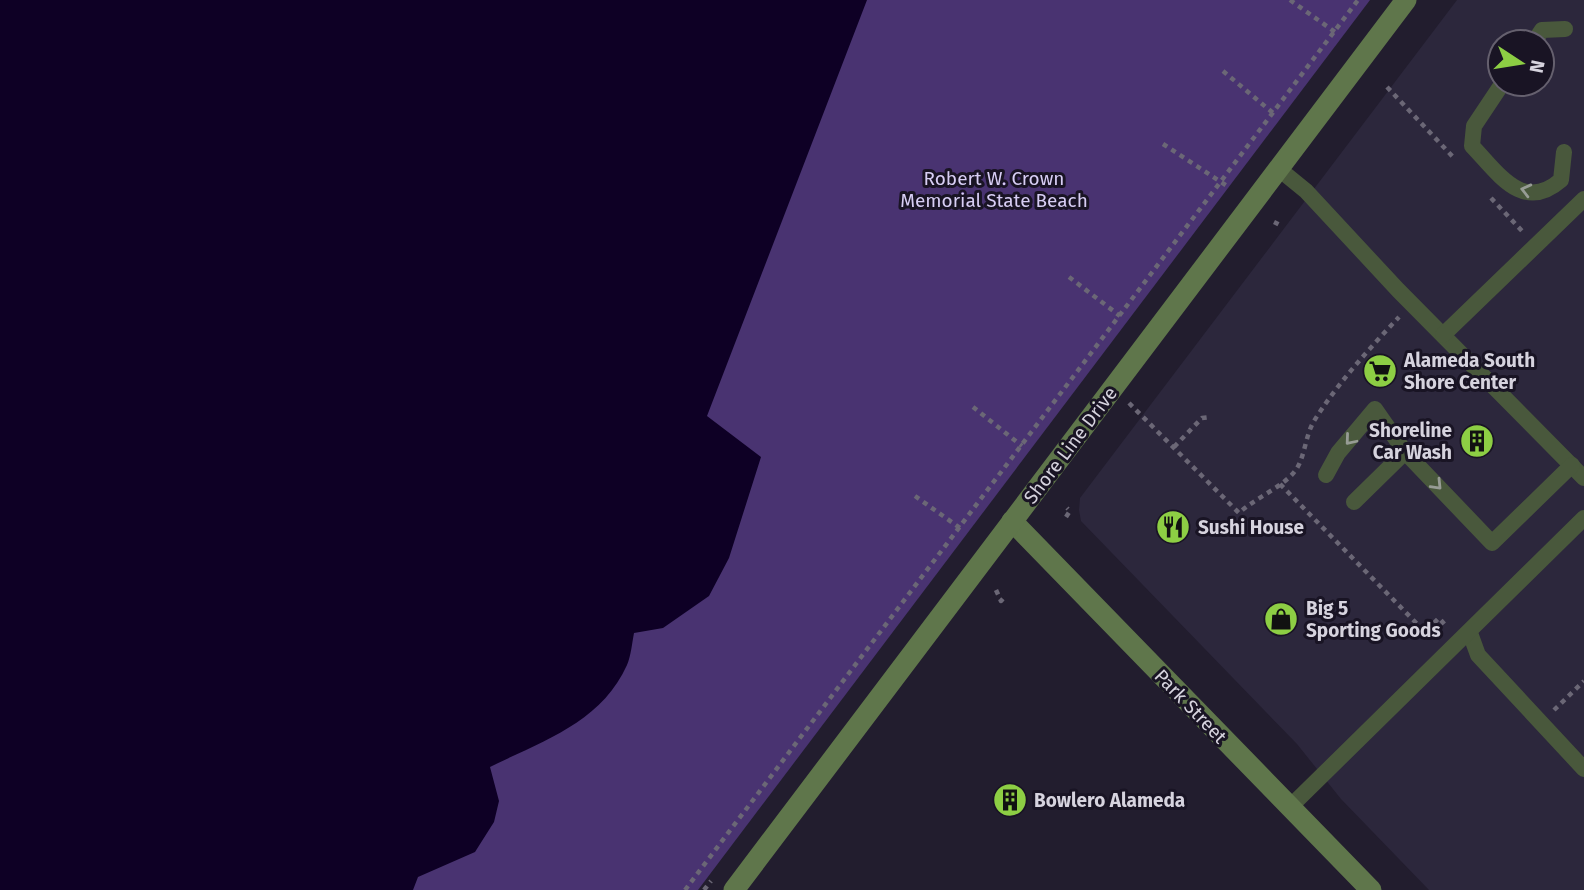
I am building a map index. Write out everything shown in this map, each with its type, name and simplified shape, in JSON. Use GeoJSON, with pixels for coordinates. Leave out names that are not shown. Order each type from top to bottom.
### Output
{"type":"FeatureCollection","features":[{"type":"Feature","properties":{"kind":"street","name":"Shore Line Drive"},"geometry":{"type":"LineString","coordinates":[[734,890],[1406,0]]}},
{"type":"Feature","properties":{"kind":"street","name":"Park Street"},"geometry":{"type":"LineString","coordinates":[[1013,521],[1371,890]]}},
{"type":"Feature","properties":{"kind":"lane"},"geometry":{"type":"LineString","coordinates":[[1556,29],[1565,29]]}},
{"type":"Feature","properties":{"kind":"lane"},"geometry":{"type":"LineString","coordinates":[[1493,98],[1474,126],[1472,146],[1511,185],[1527,193],[1546,193],[1561,180],[1564,152]]}},
{"type":"Feature","properties":{"kind":"lane"},"geometry":{"type":"LineString","coordinates":[[1279,169],[1306,191],[1411,303],[1584,478]]}},
{"type":"Feature","properties":{"kind":"lane"},"geometry":{"type":"LineString","coordinates":[[1443,335],[1584,199]]}},
{"type":"Feature","properties":{"kind":"lane"},"geometry":{"type":"LineString","coordinates":[[1326,475],[1338,453],[1375,409],[1405,452],[1492,543],[1572,465]]}},
{"type":"Feature","properties":{"kind":"lane"},"geometry":{"type":"LineString","coordinates":[[1354,502],[1405,452]]}},
{"type":"Feature","properties":{"kind":"lane"},"geometry":{"type":"LineString","coordinates":[[1290,807],[1584,518]]}},
{"type":"Feature","properties":{"kind":"lane"},"geometry":{"type":"LineString","coordinates":[[1470,633],[1478,655],[1584,769]]}},
{"type":"Feature","properties":{"kind":"path"},"geometry":{"type":"LineString","coordinates":[[1290,0],[1335,32]]}},
{"type":"Feature","properties":{"kind":"path"},"geometry":{"type":"LineString","coordinates":[[685,890],[1008,469],[1022,446],[1358,0]]}},
{"type":"Feature","properties":{"kind":"path"},"geometry":{"type":"LineString","coordinates":[[1223,71],[1273,113]]}},
{"type":"Feature","properties":{"kind":"path"},"geometry":{"type":"LineString","coordinates":[[1163,144],[1227,186]]}},
{"type":"Feature","properties":{"kind":"path"},"geometry":{"type":"LineString","coordinates":[[1069,277],[1120,316]]}},
{"type":"Feature","properties":{"kind":"path"},"geometry":{"type":"LineString","coordinates":[[1114,388],[1239,513],[1256,497],[1280,484],[1296,471],[1313,422],[1370,348],[1411,303]]}},
{"type":"Feature","properties":{"kind":"path"},"geometry":{"type":"LineString","coordinates":[[972,407],[1022,446]]}},
{"type":"Feature","properties":{"kind":"path"},"geometry":{"type":"LineString","coordinates":[[1174,447],[1202,418],[1210,417]]}},
{"type":"Feature","properties":{"kind":"path"},"geometry":{"type":"LineString","coordinates":[[1280,484],[1425,632],[1439,618],[1447,626],[1454,646]]}},
{"type":"Feature","properties":{"kind":"path"},"geometry":{"type":"LineString","coordinates":[[915,496],[967,530]]}},
{"type":"Feature","properties":{"kind":"path"},"geometry":{"type":"LineString","coordinates":[[1066,517],[1070,511],[1067,509]]}},
{"type":"Feature","properties":{"kind":"path"},"geometry":{"type":"LineString","coordinates":[[996,590],[1001,601],[1006,595]]}},
{"type":"Feature","properties":{"kind":"path"},"geometry":{"type":"LineString","coordinates":[[1541,723],[1584,681]]}},
{"type":"Feature","properties":{"kind":"shaded area"},"geometry":{"type":"Polygon","coordinates":[[[0,0],[867,0],[707,416],[761,457],[729,558],[709,596],[663,628],[634,633],[628,661],[616,685],[586,716],[549,739],[490,767],[499,801],[494,822],[475,852],[418,877],[413,890],[0,890],[0,0]]]}},
{"type":"Feature","properties":{"kind":"shaded area","name":"Alameda South Shore Center"},"geometry":{"type":"Polygon","coordinates":[[[1457,0],[1584,0],[1584,890],[1429,890],[1341,799],[1297,744],[1081,521],[1080,498],[1457,0]]]}},
{"type":"Feature","properties":{"kind":"green space","name":"Robert W. Crown Memorial State Beach"},"geometry":{"type":"Polygon","coordinates":[[[0,0],[1370,0],[698,890],[0,890],[0,0]]]}},
{"type":"Feature","properties":{"kind":"place","name":"Alameda South Shore Center"},"geometry":{"type":"Point","coordinates":[1380,371]}},
{"type":"Feature","properties":{"kind":"place","name":"Shoreline Car Wash"},"geometry":{"type":"Point","coordinates":[1477,441]}},
{"type":"Feature","properties":{"kind":"place","name":"Sushi House"},"geometry":{"type":"Point","coordinates":[1173,527]}},
{"type":"Feature","properties":{"kind":"place","name":"Big 5 Sporting Goods"},"geometry":{"type":"Point","coordinates":[1281,619]}},
{"type":"Feature","properties":{"kind":"place","name":"Bowlero Alameda"},"geometry":{"type":"Point","coordinates":[1010,800]}}]}
